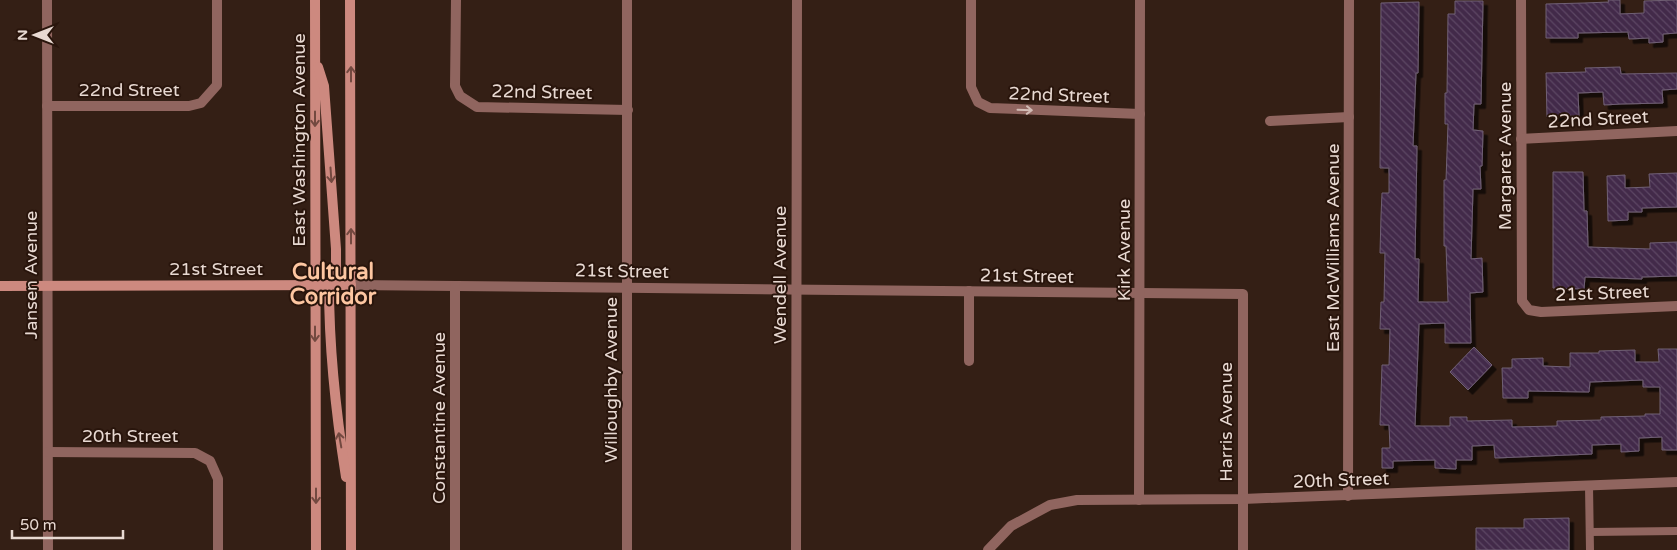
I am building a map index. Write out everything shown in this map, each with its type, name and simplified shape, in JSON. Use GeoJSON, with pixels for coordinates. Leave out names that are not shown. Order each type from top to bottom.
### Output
{"type":"FeatureCollection","features":[{"type":"Feature","properties":{"kind":"main road","name":"East Washington Avenue"},"geometry":{"type":"LineString","coordinates":[[315,0],[316,550]]}},
{"type":"Feature","properties":{"kind":"main road"},"geometry":{"type":"LineString","coordinates":[[350,0],[351,550]]}},
{"type":"Feature","properties":{"kind":"main road"},"geometry":{"type":"LineString","coordinates":[[315,58],[324,86],[336,249],[329,318],[337,423],[351,506]]}},
{"type":"Feature","properties":{"kind":"main road","name":"21st Street"},"geometry":{"type":"LineString","coordinates":[[0,286],[351,285]]}},
{"type":"Feature","properties":{"kind":"street","name":"Jansen Avenue"},"geometry":{"type":"LineString","coordinates":[[47,0],[48,550]]}},
{"type":"Feature","properties":{"kind":"street","name":"22nd Street"},"geometry":{"type":"LineString","coordinates":[[47,106],[189,106],[201,103],[217,85],[217,0]]}},
{"type":"Feature","properties":{"kind":"street","name":"22nd Street"},"geometry":{"type":"LineString","coordinates":[[456,0],[455,86],[460,96],[477,107],[628,110]]}},
{"type":"Feature","properties":{"kind":"street","name":"Willoughby Avenue"},"geometry":{"type":"LineString","coordinates":[[627,0],[627,550]]}},
{"type":"Feature","properties":{"kind":"street","name":"Wendell Avenue"},"geometry":{"type":"LineString","coordinates":[[796,550],[797,0]]}},
{"type":"Feature","properties":{"kind":"street","name":"22nd Street"},"geometry":{"type":"LineString","coordinates":[[971,0],[971,87],[978,102],[990,108],[1140,114]]}},
{"type":"Feature","properties":{"kind":"street","name":"Kirk Avenue"},"geometry":{"type":"LineString","coordinates":[[1140,0],[1140,500]]}},
{"type":"Feature","properties":{"kind":"street","name":"East McWilliams Avenue"},"geometry":{"type":"LineString","coordinates":[[1348,496],[1349,0]]}},
{"type":"Feature","properties":{"kind":"street","name":"Margaret Avenue"},"geometry":{"type":"LineString","coordinates":[[1521,0],[1522,302],[1530,310]]}},
{"type":"Feature","properties":{"kind":"street"},"geometry":{"type":"LineString","coordinates":[[1270,121],[1349,116]]}},
{"type":"Feature","properties":{"kind":"street","name":"22nd Street"},"geometry":{"type":"LineString","coordinates":[[1521,139],[1677,131]]}},
{"type":"Feature","properties":{"kind":"street","name":"21st Street"},"geometry":{"type":"LineString","coordinates":[[351,285],[1243,294]]}},
{"type":"Feature","properties":{"kind":"street","name":"Constantine Avenue"},"geometry":{"type":"LineString","coordinates":[[455,286],[455,550]]}},
{"type":"Feature","properties":{"kind":"street"},"geometry":{"type":"LineString","coordinates":[[969,291],[969,361]]}},
{"type":"Feature","properties":{"kind":"street","name":"Harris Avenue"},"geometry":{"type":"LineString","coordinates":[[1243,294],[1243,550]]}},
{"type":"Feature","properties":{"kind":"street","name":"21st Street"},"geometry":{"type":"LineString","coordinates":[[1530,310],[1541,312],[1677,306]]}},
{"type":"Feature","properties":{"kind":"street","name":"20th Street"},"geometry":{"type":"LineString","coordinates":[[48,452],[195,453],[210,461],[218,478],[218,550]]}},
{"type":"Feature","properties":{"kind":"street","name":"20th Street"},"geometry":{"type":"LineString","coordinates":[[988,550],[1011,526],[1050,505],[1077,500],[1243,500],[1677,482]]}},
{"type":"Feature","properties":{"kind":"lane"},"geometry":{"type":"LineString","coordinates":[[1589,486],[1590,550]]}},
{"type":"Feature","properties":{"kind":"lane"},"geometry":{"type":"LineString","coordinates":[[1590,532],[1677,531]]}},
{"type":"Feature","properties":{"kind":"building"},"geometry":{"type":"Polygon","coordinates":[[[1608,0],[1620,0],[1620,14],[1644,13],[1644,1],[1677,0],[1677,33],[1663,34],[1663,42],[1649,43],[1649,38],[1629,39],[1628,32],[1578,33],[1578,38],[1546,38],[1546,4],[1609,2],[1608,0]]]}},
{"type":"Feature","properties":{"kind":"building"},"geometry":{"type":"Polygon","coordinates":[[[1455,1],[1483,1],[1481,104],[1474,104],[1473,130],[1483,131],[1482,166],[1480,166],[1481,189],[1473,189],[1471,259],[1482,258],[1483,292],[1470,293],[1471,343],[1445,343],[1445,323],[1419,324],[1415,426],[1450,426],[1450,417],[1467,417],[1467,421],[1512,420],[1512,427],[1557,426],[1557,421],[1601,420],[1601,417],[1660,414],[1660,387],[1643,387],[1643,380],[1590,382],[1589,392],[1528,391],[1528,398],[1503,398],[1502,368],[1512,368],[1512,359],[1543,358],[1543,366],[1570,367],[1570,353],[1599,353],[1599,351],[1635,350],[1635,362],[1659,362],[1658,349],[1677,349],[1677,450],[1662,450],[1662,437],[1639,438],[1639,451],[1621,452],[1621,444],[1592,445],[1592,454],[1495,458],[1494,445],[1472,446],[1472,460],[1456,460],[1456,469],[1435,468],[1435,460],[1393,461],[1393,468],[1382,468],[1382,448],[1390,448],[1389,425],[1380,425],[1382,365],[1389,365],[1390,329],[1380,329],[1381,302],[1384,302],[1385,253],[1380,253],[1382,193],[1389,193],[1389,168],[1380,168],[1381,3],[1419,2],[1418,73],[1416,73],[1413,146],[1417,146],[1415,259],[1419,259],[1418,302],[1448,302],[1446,246],[1444,246],[1444,180],[1446,180],[1448,124],[1445,124],[1445,93],[1447,93],[1448,14],[1455,14],[1455,1]]]}},
{"type":"Feature","properties":{"kind":"building"},"geometry":{"type":"Polygon","coordinates":[[[1620,67],[1621,74],[1677,73],[1677,89],[1662,90],[1663,103],[1604,105],[1603,92],[1578,93],[1579,116],[1547,117],[1546,73],[1586,72],[1585,68],[1620,67]]]}},
{"type":"Feature","properties":{"kind":"building"},"geometry":{"type":"Polygon","coordinates":[[[1553,172],[1583,172],[1584,211],[1587,211],[1588,247],[1650,249],[1650,243],[1677,242],[1677,276],[1642,277],[1642,279],[1585,277],[1584,289],[1553,288],[1553,172]]]}},
{"type":"Feature","properties":{"kind":"building"},"geometry":{"type":"Polygon","coordinates":[[[1677,173],[1677,207],[1642,208],[1642,212],[1628,212],[1628,220],[1608,221],[1607,176],[1625,175],[1625,188],[1650,187],[1649,174],[1677,173]]]}},
{"type":"Feature","properties":{"kind":"building"},"geometry":{"type":"Polygon","coordinates":[[[1474,347],[1492,365],[1468,390],[1450,372],[1474,347]]]}},
{"type":"Feature","properties":{"kind":"building"},"geometry":{"type":"Polygon","coordinates":[[[1569,518],[1569,550],[1476,550],[1476,528],[1524,528],[1524,519],[1569,518]]]}},
{"type":"Feature","properties":{"kind":"district","name":"Cultural Corridor"},"geometry":{"type":"Point","coordinates":[333,284]}}]}
